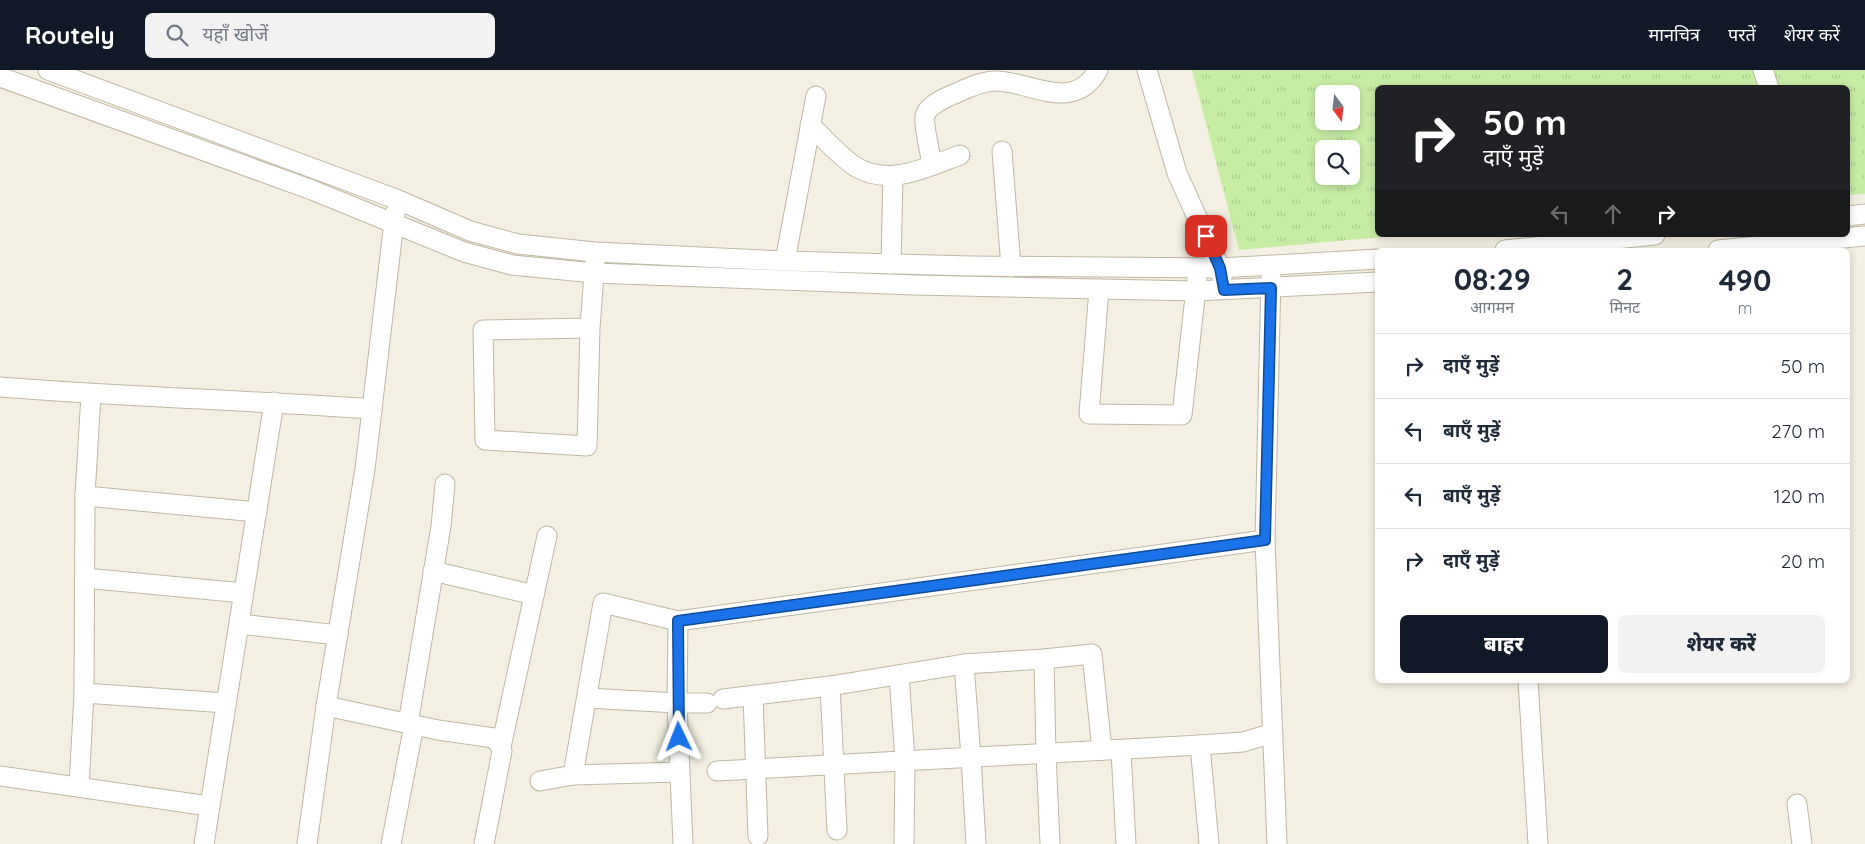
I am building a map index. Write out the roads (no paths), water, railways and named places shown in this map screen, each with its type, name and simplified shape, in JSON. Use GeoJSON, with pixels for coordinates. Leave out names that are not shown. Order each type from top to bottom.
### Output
{"type":"FeatureCollection","features":[{"type":"Feature","properties":{"kind":"street"},"geometry":{"type":"LineString","coordinates":[[48,70],[396,199],[470,231],[508,242],[595,252],[891,264],[1220,268],[1375,259]]}},
{"type":"Feature","properties":{"kind":"street"},"geometry":{"type":"LineString","coordinates":[[932,165],[924,117],[929,108],[943,99],[976,84],[994,81],[1014,84],[1046,93],[1072,92],[1084,86],[1098,70]]}},
{"type":"Feature","properties":{"kind":"street"},"geometry":{"type":"LineString","coordinates":[[1148,70],[1177,173],[1220,268],[1224,290]]}},
{"type":"Feature","properties":{"kind":"street"},"geometry":{"type":"LineString","coordinates":[[1763,70],[1768,85]]}},
{"type":"Feature","properties":{"kind":"street"},"geometry":{"type":"LineString","coordinates":[[4,76],[312,190],[464,252],[512,265],[594,273],[914,285],[1196,291],[1375,282]]}},
{"type":"Feature","properties":{"kind":"street"},"geometry":{"type":"LineString","coordinates":[[785,261],[816,96]]}},
{"type":"Feature","properties":{"kind":"street"},"geometry":{"type":"LineString","coordinates":[[810,125],[857,167],[872,173],[893,176],[912,172],[960,155]]}},
{"type":"Feature","properties":{"kind":"street"},"geometry":{"type":"LineString","coordinates":[[1002,151],[1010,266]]}},
{"type":"Feature","properties":{"kind":"street"},"geometry":{"type":"LineString","coordinates":[[891,264],[893,176]]}},
{"type":"Feature","properties":{"kind":"street"},"geometry":{"type":"LineString","coordinates":[[306,844],[326,706],[365,469],[396,199]]}},
{"type":"Feature","properties":{"kind":"street"},"geometry":{"type":"LineString","coordinates":[[1850,216],[1865,214]]}},
{"type":"Feature","properties":{"kind":"street"},"geometry":{"type":"LineString","coordinates":[[1739,248],[1865,236]]}},
{"type":"Feature","properties":{"kind":"street"},"geometry":{"type":"LineString","coordinates":[[1526,248],[1635,237]]}},
{"type":"Feature","properties":{"kind":"street"},"geometry":{"type":"LineString","coordinates":[[590,328],[483,330],[485,440],[587,446],[590,328],[595,252]]}},
{"type":"Feature","properties":{"kind":"street"},"geometry":{"type":"LineString","coordinates":[[711,258],[712,277]]}},
{"type":"Feature","properties":{"kind":"street"},"geometry":{"type":"LineString","coordinates":[[1271,265],[1265,540],[1278,844]]}},
{"type":"Feature","properties":{"kind":"street"},"geometry":{"type":"LineString","coordinates":[[1099,289],[1090,414],[1182,415],[1199,268]]}},
{"type":"Feature","properties":{"kind":"street"},"geometry":{"type":"LineString","coordinates":[[0,387],[91,394],[274,402],[372,409]]}},
{"type":"Feature","properties":{"kind":"street"},"geometry":{"type":"LineString","coordinates":[[79,787],[84,693],[84,496],[91,394]]}},
{"type":"Feature","properties":{"kind":"street"},"geometry":{"type":"LineString","coordinates":[[204,844],[274,402]]}},
{"type":"Feature","properties":{"kind":"street"},"geometry":{"type":"LineString","coordinates":[[391,844],[441,526],[445,484]]}},
{"type":"Feature","properties":{"kind":"street"},"geometry":{"type":"LineString","coordinates":[[84,496],[257,512]]}},
{"type":"Feature","properties":{"kind":"street"},"geometry":{"type":"LineString","coordinates":[[484,844],[502,746],[546,536]]}},
{"type":"Feature","properties":{"kind":"street"},"geometry":{"type":"LineString","coordinates":[[573,775],[603,603],[678,621],[1265,540]]}},
{"type":"Feature","properties":{"kind":"street"},"geometry":{"type":"LineString","coordinates":[[433,571],[534,595]]}},
{"type":"Feature","properties":{"kind":"street"},"geometry":{"type":"LineString","coordinates":[[85,578],[243,593]]}},
{"type":"Feature","properties":{"kind":"street"},"geometry":{"type":"LineString","coordinates":[[678,621],[678,703],[683,844]]}},
{"type":"Feature","properties":{"kind":"street"},"geometry":{"type":"LineString","coordinates":[[239,624],[338,635]]}},
{"type":"Feature","properties":{"kind":"street"},"geometry":{"type":"LineString","coordinates":[[587,698],[678,703],[715,701],[830,686],[964,664],[1092,654],[1102,750]]}},
{"type":"Feature","properties":{"kind":"street"},"geometry":{"type":"LineString","coordinates":[[1044,659],[1050,844]]}},
{"type":"Feature","properties":{"kind":"street"},"geometry":{"type":"LineString","coordinates":[[964,664],[976,844]]}},
{"type":"Feature","properties":{"kind":"street"},"geometry":{"type":"LineString","coordinates":[[899,675],[905,760],[904,844]]}},
{"type":"Feature","properties":{"kind":"street"},"geometry":{"type":"LineString","coordinates":[[1528,683],[1538,844]]}},
{"type":"Feature","properties":{"kind":"street"},"geometry":{"type":"LineString","coordinates":[[830,686],[837,830]]}},
{"type":"Feature","properties":{"kind":"street"},"geometry":{"type":"LineString","coordinates":[[84,693],[226,703]]}},
{"type":"Feature","properties":{"kind":"street"},"geometry":{"type":"LineString","coordinates":[[753,695],[758,836]]}},
{"type":"Feature","properties":{"kind":"street"},"geometry":{"type":"LineString","coordinates":[[326,706],[411,724],[494,738],[502,746]]}},
{"type":"Feature","properties":{"kind":"street"},"geometry":{"type":"LineString","coordinates":[[718,771],[1200,745],[1243,742],[1273,733]]}},
{"type":"Feature","properties":{"kind":"street"},"geometry":{"type":"LineString","coordinates":[[1200,745],[1209,844]]}},
{"type":"Feature","properties":{"kind":"street"},"geometry":{"type":"LineString","coordinates":[[1121,750],[1126,844]]}},
{"type":"Feature","properties":{"kind":"street"},"geometry":{"type":"LineString","coordinates":[[540,781],[573,775],[680,772]]}},
{"type":"Feature","properties":{"kind":"street"},"geometry":{"type":"LineString","coordinates":[[0,776],[209,806]]}},
{"type":"Feature","properties":{"kind":"street"},"geometry":{"type":"LineString","coordinates":[[1797,804],[1802,844]]}}]}
